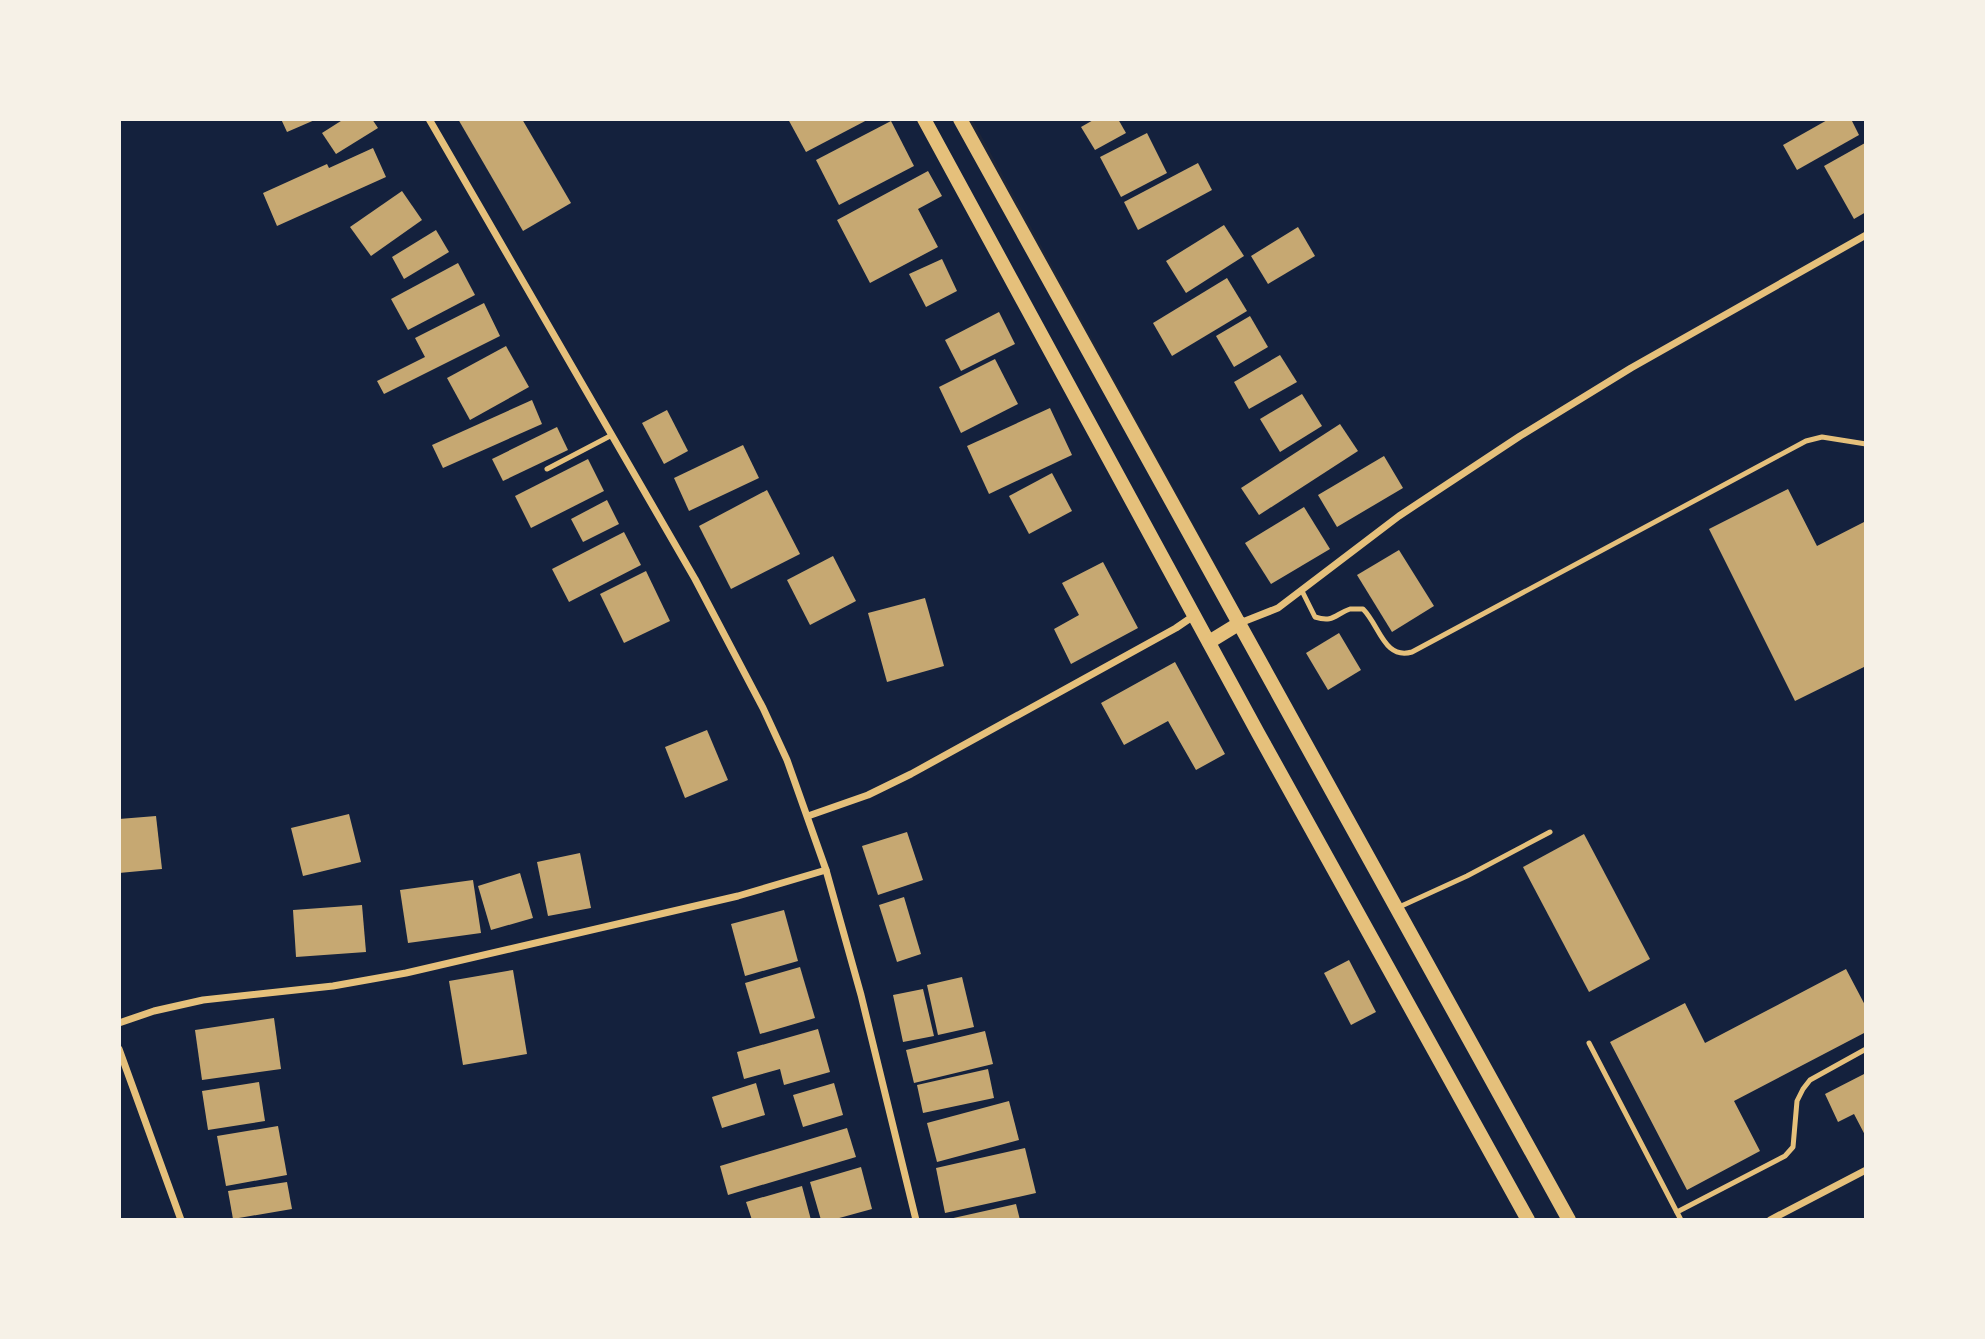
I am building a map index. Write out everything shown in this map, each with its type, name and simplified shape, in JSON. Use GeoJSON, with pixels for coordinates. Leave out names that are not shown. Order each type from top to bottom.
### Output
{"type":"FeatureCollection","features":[{"type":"Feature","properties":{"kind":"main road"},"geometry":{"type":"LineString","coordinates":[[924,119],[1528,1220]]}},
{"type":"Feature","properties":{"kind":"main road"},"geometry":{"type":"LineString","coordinates":[[960,119],[1569,1220]]}},
{"type":"Feature","properties":{"kind":"main road"},"geometry":{"type":"LineString","coordinates":[[1209,642],[1240,623]]}},
{"type":"Feature","properties":{"kind":"street"},"geometry":{"type":"LineString","coordinates":[[429,119],[695,579],[763,708],[787,760],[826,870],[861,995],[916,1220]]}},
{"type":"Feature","properties":{"kind":"street"},"geometry":{"type":"LineString","coordinates":[[1240,623],[1278,608],[1399,516],[1520,436],[1632,368],[1866,234]]}},
{"type":"Feature","properties":{"kind":"street"},"geometry":{"type":"LineString","coordinates":[[808,816],[868,795],[911,774],[1195,615]]}},
{"type":"Feature","properties":{"kind":"street"},"geometry":{"type":"LineString","coordinates":[[119,1023],[154,1011],[203,1000],[333,986],[406,972],[738,896],[826,870]]}},
{"type":"Feature","properties":{"kind":"street"},"geometry":{"type":"LineString","coordinates":[[119,1049],[181,1220]]}},
{"type":"Feature","properties":{"kind":"street"},"geometry":{"type":"LineString","coordinates":[[1770,1220],[1866,1170]]}},
{"type":"Feature","properties":{"kind":"lane"},"geometry":{"type":"LineString","coordinates":[[547,469],[612,435]]}},
{"type":"Feature","properties":{"kind":"lane"},"geometry":{"type":"LineString","coordinates":[[1302,591],[1315,617],[1324,620],[1335,618],[1351,609],[1363,609],[1370,615],[1392,651],[1402,655],[1806,440],[1822,437],[1866,444]]}},
{"type":"Feature","properties":{"kind":"lane"},"geometry":{"type":"LineString","coordinates":[[1397,908],[1467,876],[1550,832]]}},
{"type":"Feature","properties":{"kind":"lane"},"geometry":{"type":"LineString","coordinates":[[1589,1043],[1681,1220]]}},
{"type":"Feature","properties":{"kind":"lane"},"geometry":{"type":"LineString","coordinates":[[1677,1212],[1785,1156],[1793,1147],[1797,1101],[1803,1089],[1810,1080],[1866,1049]]}},
{"type":"Feature","properties":{"kind":"shaded area"},"geometry":{"type":"Polygon","coordinates":[[[959,119],[972,119],[1231,593],[1221,599],[959,119]]]}},
{"type":"Feature","properties":{"kind":"building"},"geometry":{"type":"Polygon","coordinates":[[[281,119],[317,119],[287,132],[281,119]]]}},
{"type":"Feature","properties":{"kind":"building"},"geometry":{"type":"Polygon","coordinates":[[[344,119],[372,119],[378,128],[336,154],[322,133],[344,119]]]}},
{"type":"Feature","properties":{"kind":"building"},"geometry":{"type":"Polygon","coordinates":[[[458,119],[522,119],[571,203],[523,231],[458,119]]]}},
{"type":"Feature","properties":{"kind":"building"},"geometry":{"type":"Polygon","coordinates":[[[788,119],[869,119],[806,152],[788,119]]]}},
{"type":"Feature","properties":{"kind":"building"},"geometry":{"type":"Polygon","coordinates":[[[1095,119],[1118,119],[1126,133],[1095,150],[1081,127],[1095,119]]]}},
{"type":"Feature","properties":{"kind":"building"},"geometry":{"type":"Polygon","coordinates":[[[1829,119],[1851,119],[1859,135],[1797,170],[1783,145],[1829,119]]]}},
{"type":"Feature","properties":{"kind":"building"},"geometry":{"type":"Polygon","coordinates":[[[891,121],[914,166],[839,205],[816,160],[891,121]]]}},
{"type":"Feature","properties":{"kind":"building"},"geometry":{"type":"Polygon","coordinates":[[[1147,133],[1167,173],[1121,197],[1100,157],[1147,133]]]}},
{"type":"Feature","properties":{"kind":"building"},"geometry":{"type":"Polygon","coordinates":[[[1865,143],[1866,212],[1854,219],[1824,166],[1865,143]]]}},
{"type":"Feature","properties":{"kind":"building"},"geometry":{"type":"Polygon","coordinates":[[[373,148],[386,177],[277,226],[263,193],[327,164],[329,168],[373,148]]]}},
{"type":"Feature","properties":{"kind":"building"},"geometry":{"type":"Polygon","coordinates":[[[1198,163],[1212,190],[1138,230],[1124,202],[1198,163]]]}},
{"type":"Feature","properties":{"kind":"building"},"geometry":{"type":"Polygon","coordinates":[[[928,171],[942,196],[918,209],[938,247],[870,283],[837,220],[928,171]]]}},
{"type":"Feature","properties":{"kind":"building"},"geometry":{"type":"Polygon","coordinates":[[[402,191],[422,220],[371,256],[350,227],[402,191]]]}},
{"type":"Feature","properties":{"kind":"building"},"geometry":{"type":"Polygon","coordinates":[[[1224,225],[1244,256],[1186,293],[1166,261],[1224,225]]]}},
{"type":"Feature","properties":{"kind":"building"},"geometry":{"type":"Polygon","coordinates":[[[1298,227],[1315,256],[1268,284],[1251,256],[1298,227]]]}},
{"type":"Feature","properties":{"kind":"building"},"geometry":{"type":"Polygon","coordinates":[[[436,230],[449,252],[404,279],[392,257],[436,230]]]}},
{"type":"Feature","properties":{"kind":"building"},"geometry":{"type":"Polygon","coordinates":[[[942,259],[957,291],[926,307],[909,274],[942,259]]]}},
{"type":"Feature","properties":{"kind":"building"},"geometry":{"type":"Polygon","coordinates":[[[458,263],[475,295],[408,330],[391,299],[458,263]]]}},
{"type":"Feature","properties":{"kind":"building"},"geometry":{"type":"Polygon","coordinates":[[[1227,278],[1247,311],[1172,356],[1153,323],[1227,278]]]}},
{"type":"Feature","properties":{"kind":"building"},"geometry":{"type":"Polygon","coordinates":[[[484,303],[500,336],[384,394],[377,381],[425,357],[415,338],[484,303]]]}},
{"type":"Feature","properties":{"kind":"building"},"geometry":{"type":"Polygon","coordinates":[[[999,312],[1015,344],[961,371],[945,340],[999,312]]]}},
{"type":"Feature","properties":{"kind":"building"},"geometry":{"type":"Polygon","coordinates":[[[1250,316],[1268,347],[1234,367],[1216,336],[1250,316]]]}},
{"type":"Feature","properties":{"kind":"building"},"geometry":{"type":"Polygon","coordinates":[[[506,346],[529,387],[470,420],[447,378],[506,346]]]}},
{"type":"Feature","properties":{"kind":"building"},"geometry":{"type":"Polygon","coordinates":[[[1280,355],[1297,382],[1249,409],[1234,382],[1280,355]]]}},
{"type":"Feature","properties":{"kind":"building"},"geometry":{"type":"Polygon","coordinates":[[[995,359],[1018,404],[961,433],[939,387],[995,359]]]}},
{"type":"Feature","properties":{"kind":"building"},"geometry":{"type":"Polygon","coordinates":[[[1302,394],[1322,426],[1280,452],[1260,419],[1302,394]]]}},
{"type":"Feature","properties":{"kind":"building"},"geometry":{"type":"Polygon","coordinates":[[[532,400],[542,424],[443,468],[432,445],[532,400]]]}},
{"type":"Feature","properties":{"kind":"building"},"geometry":{"type":"Polygon","coordinates":[[[1050,408],[1072,455],[989,494],[967,446],[1050,408]]]}},
{"type":"Feature","properties":{"kind":"building"},"geometry":{"type":"Polygon","coordinates":[[[667,410],[688,451],[664,464],[642,423],[667,410]]]}},
{"type":"Feature","properties":{"kind":"building"},"geometry":{"type":"Polygon","coordinates":[[[1340,424],[1358,451],[1259,515],[1241,488],[1340,424]]]}},
{"type":"Feature","properties":{"kind":"building"},"geometry":{"type":"Polygon","coordinates":[[[557,427],[568,450],[503,481],[492,459],[557,427]]]}},
{"type":"Feature","properties":{"kind":"building"},"geometry":{"type":"Polygon","coordinates":[[[743,445],[759,478],[689,511],[674,478],[743,445]]]}},
{"type":"Feature","properties":{"kind":"building"},"geometry":{"type":"Polygon","coordinates":[[[1384,456],[1403,488],[1337,527],[1318,495],[1384,456]]]}},
{"type":"Feature","properties":{"kind":"building"},"geometry":{"type":"Polygon","coordinates":[[[588,459],[604,491],[531,528],[515,496],[588,459]]]}},
{"type":"Feature","properties":{"kind":"building"},"geometry":{"type":"Polygon","coordinates":[[[1052,473],[1072,511],[1029,534],[1009,496],[1052,473]]]}},
{"type":"Feature","properties":{"kind":"building"},"geometry":{"type":"Polygon","coordinates":[[[1788,489],[1817,546],[1866,521],[1866,666],[1795,701],[1709,529],[1788,489]]]}},
{"type":"Feature","properties":{"kind":"building"},"geometry":{"type":"Polygon","coordinates":[[[767,490],[800,554],[731,589],[699,526],[767,490]]]}},
{"type":"Feature","properties":{"kind":"building"},"geometry":{"type":"Polygon","coordinates":[[[607,500],[619,524],[583,542],[571,519],[607,500]]]}},
{"type":"Feature","properties":{"kind":"building"},"geometry":{"type":"Polygon","coordinates":[[[1304,507],[1330,549],[1271,584],[1245,543],[1304,507]]]}},
{"type":"Feature","properties":{"kind":"building"},"geometry":{"type":"Polygon","coordinates":[[[624,532],[641,565],[569,602],[552,569],[624,532]]]}},
{"type":"Feature","properties":{"kind":"building"},"geometry":{"type":"Polygon","coordinates":[[[1399,550],[1434,606],[1392,632],[1357,575],[1399,550]]]}},
{"type":"Feature","properties":{"kind":"building"},"geometry":{"type":"Polygon","coordinates":[[[833,556],[856,601],[810,625],[787,580],[833,556]]]}},
{"type":"Feature","properties":{"kind":"building"},"geometry":{"type":"Polygon","coordinates":[[[1103,562],[1138,628],[1071,664],[1054,629],[1079,615],[1062,583],[1103,562]]]}},
{"type":"Feature","properties":{"kind":"building"},"geometry":{"type":"Polygon","coordinates":[[[646,571],[670,621],[624,643],[600,594],[646,571]]]}},
{"type":"Feature","properties":{"kind":"building"},"geometry":{"type":"Polygon","coordinates":[[[925,598],[944,666],[887,682],[868,613],[925,598]]]}},
{"type":"Feature","properties":{"kind":"building"},"geometry":{"type":"Polygon","coordinates":[[[1339,633],[1361,670],[1328,690],[1306,653],[1339,633]]]}},
{"type":"Feature","properties":{"kind":"building"},"geometry":{"type":"Polygon","coordinates":[[[1175,662],[1225,754],[1196,770],[1168,721],[1124,745],[1101,703],[1175,662]]]}},
{"type":"Feature","properties":{"kind":"building"},"geometry":{"type":"Polygon","coordinates":[[[707,730],[728,780],[685,798],[665,747],[707,730]]]}},
{"type":"Feature","properties":{"kind":"building"},"geometry":{"type":"Polygon","coordinates":[[[349,814],[361,862],[303,876],[291,828],[349,814]]]}},
{"type":"Feature","properties":{"kind":"building"},"geometry":{"type":"Polygon","coordinates":[[[156,816],[162,869],[119,873],[119,819],[156,816]]]}},
{"type":"Feature","properties":{"kind":"building"},"geometry":{"type":"Polygon","coordinates":[[[907,832],[923,880],[878,895],[862,846],[907,832]]]}},
{"type":"Feature","properties":{"kind":"building"},"geometry":{"type":"Polygon","coordinates":[[[1584,834],[1650,959],[1589,992],[1523,867],[1584,834]]]}},
{"type":"Feature","properties":{"kind":"building"},"geometry":{"type":"Polygon","coordinates":[[[580,853],[591,908],[548,916],[537,862],[580,853]]]}},
{"type":"Feature","properties":{"kind":"building"},"geometry":{"type":"Polygon","coordinates":[[[520,873],[533,918],[491,930],[478,886],[520,873]]]}},
{"type":"Feature","properties":{"kind":"building"},"geometry":{"type":"Polygon","coordinates":[[[473,880],[481,933],[408,943],[400,890],[473,880]]]}},
{"type":"Feature","properties":{"kind":"building"},"geometry":{"type":"Polygon","coordinates":[[[904,897],[921,954],[897,962],[879,905],[904,897]]]}},
{"type":"Feature","properties":{"kind":"building"},"geometry":{"type":"Polygon","coordinates":[[[362,905],[366,952],[296,957],[293,910],[362,905]]]}},
{"type":"Feature","properties":{"kind":"building"},"geometry":{"type":"Polygon","coordinates":[[[784,910],[798,961],[745,976],[731,924],[784,910]]]}},
{"type":"Feature","properties":{"kind":"building"},"geometry":{"type":"Polygon","coordinates":[[[1349,960],[1376,1012],[1351,1025],[1324,973],[1349,960]]]}},
{"type":"Feature","properties":{"kind":"building"},"geometry":{"type":"Polygon","coordinates":[[[800,967],[815,1018],[760,1034],[745,983],[800,967]]]}},
{"type":"Feature","properties":{"kind":"building"},"geometry":{"type":"Polygon","coordinates":[[[1846,969],[1866,1007],[1866,1032],[1734,1101],[1760,1151],[1687,1190],[1610,1042],[1685,1003],[1705,1043],[1846,969]]]}},
{"type":"Feature","properties":{"kind":"building"},"geometry":{"type":"Polygon","coordinates":[[[513,970],[527,1054],[463,1065],[449,981],[513,970]]]}},
{"type":"Feature","properties":{"kind":"building"},"geometry":{"type":"Polygon","coordinates":[[[962,977],[974,1027],[938,1035],[927,985],[962,977]]]}},
{"type":"Feature","properties":{"kind":"building"},"geometry":{"type":"Polygon","coordinates":[[[923,989],[934,1036],[903,1042],[893,995],[923,989]]]}},
{"type":"Feature","properties":{"kind":"building"},"geometry":{"type":"Polygon","coordinates":[[[274,1018],[281,1069],[202,1080],[195,1030],[274,1018]]]}},
{"type":"Feature","properties":{"kind":"building"},"geometry":{"type":"Polygon","coordinates":[[[818,1029],[830,1072],[784,1085],[780,1069],[744,1079],[737,1052],[818,1029]]]}},
{"type":"Feature","properties":{"kind":"building"},"geometry":{"type":"Polygon","coordinates":[[[985,1031],[993,1064],[914,1083],[906,1050],[985,1031]]]}},
{"type":"Feature","properties":{"kind":"building"},"geometry":{"type":"Polygon","coordinates":[[[988,1069],[994,1098],[923,1113],[917,1085],[988,1069]]]}},
{"type":"Feature","properties":{"kind":"building"},"geometry":{"type":"Polygon","coordinates":[[[1866,1073],[1866,1137],[1854,1114],[1838,1122],[1825,1094],[1866,1073]]]}},
{"type":"Feature","properties":{"kind":"building"},"geometry":{"type":"Polygon","coordinates":[[[259,1082],[265,1121],[208,1130],[202,1091],[259,1082]]]}},
{"type":"Feature","properties":{"kind":"building"},"geometry":{"type":"Polygon","coordinates":[[[756,1083],[765,1115],[722,1128],[712,1097],[756,1083]]]}},
{"type":"Feature","properties":{"kind":"building"},"geometry":{"type":"Polygon","coordinates":[[[834,1083],[843,1115],[803,1127],[793,1095],[834,1083]]]}},
{"type":"Feature","properties":{"kind":"building"},"geometry":{"type":"Polygon","coordinates":[[[1009,1101],[1019,1140],[937,1162],[927,1123],[1009,1101]]]}},
{"type":"Feature","properties":{"kind":"building"},"geometry":{"type":"Polygon","coordinates":[[[278,1126],[287,1175],[226,1186],[217,1136],[278,1126]]]}},
{"type":"Feature","properties":{"kind":"building"},"geometry":{"type":"Polygon","coordinates":[[[847,1128],[856,1157],[728,1195],[720,1166],[847,1128]]]}},
{"type":"Feature","properties":{"kind":"building"},"geometry":{"type":"Polygon","coordinates":[[[1025,1148],[1036,1193],[945,1213],[936,1168],[1025,1148]]]}},
{"type":"Feature","properties":{"kind":"building"},"geometry":{"type":"Polygon","coordinates":[[[861,1167],[872,1209],[832,1220],[821,1220],[810,1182],[861,1167]]]}},
{"type":"Feature","properties":{"kind":"building"},"geometry":{"type":"Polygon","coordinates":[[[287,1182],[292,1209],[233,1219],[228,1191],[287,1182]]]}},
{"type":"Feature","properties":{"kind":"building"},"geometry":{"type":"Polygon","coordinates":[[[802,1186],[811,1220],[752,1220],[746,1202],[802,1186]]]}},
{"type":"Feature","properties":{"kind":"building"},"geometry":{"type":"Polygon","coordinates":[[[1016,1204],[1020,1220],[949,1220],[949,1219],[1016,1204]]]}}]}
